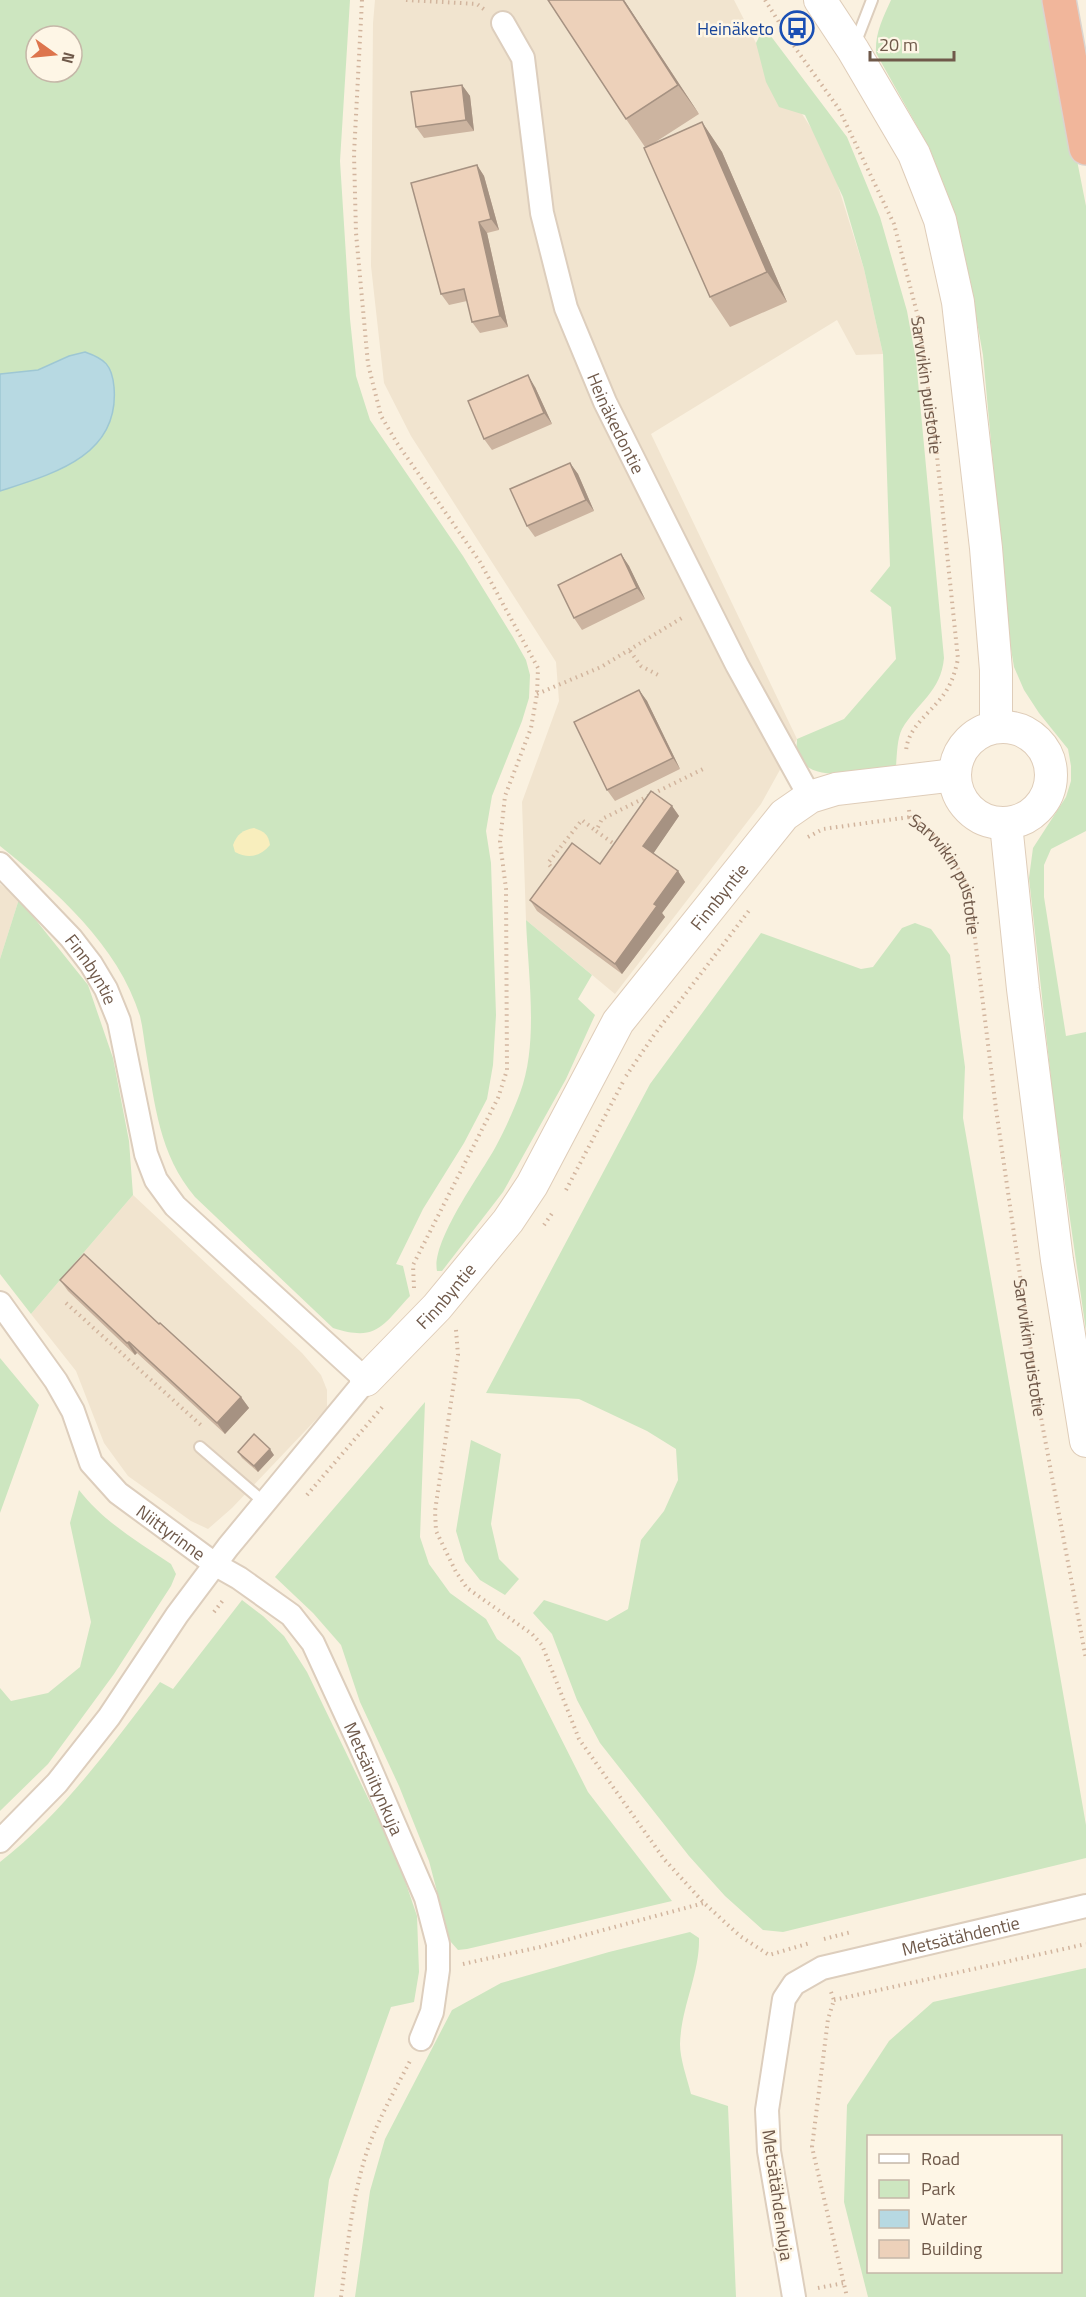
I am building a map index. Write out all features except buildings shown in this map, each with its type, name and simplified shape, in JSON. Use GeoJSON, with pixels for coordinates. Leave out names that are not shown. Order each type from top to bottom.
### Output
{"type":"FeatureCollection","features":[{"type":"Feature","properties":{"kind":"highway"},"geometry":{"type":"LineString","coordinates":[[1059,0],[1086,148]]}},
{"type":"Feature","properties":{"kind":"main road"},"geometry":{"type":"LineString","coordinates":[[820,0],[853,50],[914,154],[940,220],[958,302],[986,548],[996,670],[996,727]]}},
{"type":"Feature","properties":{"kind":"main road"},"geometry":{"type":"LineString","coordinates":[[996,727],[1014,727],[1030,734],[1042,746],[1050,761],[1052,779],[1047,795],[1038,810],[1023,820],[1006,824],[983,819],[964,805],[957,790],[955,775],[958,758],[966,743],[980,732],[996,727]]}},
{"type":"Feature","properties":{"kind":"main road","name":"Finnbyntie"},"geometry":{"type":"LineString","coordinates":[[366,1380],[438,1307],[508,1221],[532,1185],[618,1022],[784,815],[810,796],[836,789],[955,775]]}},
{"type":"Feature","properties":{"kind":"main road"},"geometry":{"type":"LineString","coordinates":[[1006,824],[1023,989],[1057,1260],[1086,1441]]}},
{"type":"Feature","properties":{"kind":"street","name":"Heinäkedontie"},"geometry":{"type":"LineString","coordinates":[[503,23],[523,58],[542,213],[566,308],[605,402],[653,498],[737,665],[810,796]]}},
{"type":"Feature","properties":{"kind":"street","name":"Finnbyntie"},"geometry":{"type":"LineString","coordinates":[[0,864],[71,938],[106,989],[119,1021],[146,1154],[156,1180],[175,1206],[366,1380]]}},
{"type":"Feature","properties":{"kind":"street","name":"Niittyrinne"},"geometry":{"type":"LineString","coordinates":[[0,1303],[56,1381],[73,1411],[91,1464],[118,1493],[216,1565],[366,1380]]}},
{"type":"Feature","properties":{"kind":"street"},"geometry":{"type":"LineString","coordinates":[[0,1841],[57,1782],[109,1717],[177,1615],[216,1565]]}},
{"type":"Feature","properties":{"kind":"street","name":"Metsäniitynkuja"},"geometry":{"type":"LineString","coordinates":[[216,1565],[239,1578],[291,1615],[313,1643],[360,1745],[426,1898],[438,1944],[438,1970],[432,2012],[422,2039]]}},
{"type":"Feature","properties":{"kind":"street","name":"Metsätähdentie"},"geometry":{"type":"LineString","coordinates":[[780,2022],[784,1999],[794,1984],[822,1968],[1086,1906]]}},
{"type":"Feature","properties":{"kind":"street","name":"Metsätähdenkuja"},"geometry":{"type":"LineString","coordinates":[[780,2022],[767,2110],[769,2151],[794,2297]]}},
{"type":"Feature","properties":{"kind":"lane"},"geometry":{"type":"LineString","coordinates":[[853,50],[872,0]]}},
{"type":"Feature","properties":{"kind":"lane"},"geometry":{"type":"LineString","coordinates":[[200,1447],[265,1503]]}},
{"type":"Feature","properties":{"kind":"path"},"geometry":{"type":"LineString","coordinates":[[406,0],[477,4],[503,23]]}},
{"type":"Feature","properties":{"kind":"path","name":"Sarvvikin puistotie"},"geometry":{"type":"LineString","coordinates":[[765,0],[796,49],[839,109],[860,148],[894,224],[918,317],[935,436],[958,659],[954,679],[944,695],[920,720],[906,744],[905,781],[910,817],[922,823],[944,846],[959,868],[969,890],[996,1109],[1039,1407],[1086,1659]]}},
{"type":"Feature","properties":{"kind":"path"},"geometry":{"type":"LineString","coordinates":[[537,694],[601,667],[695,611]]}},
{"type":"Feature","properties":{"kind":"path"},"geometry":{"type":"LineString","coordinates":[[629,650],[641,666],[658,675]]}},
{"type":"Feature","properties":{"kind":"path"},"geometry":{"type":"LineString","coordinates":[[596,831],[602,819],[703,769]]}},
{"type":"Feature","properties":{"kind":"path"},"geometry":{"type":"LineString","coordinates":[[561,878],[548,863],[582,820],[620,848]]}},
{"type":"Feature","properties":{"kind":"path"},"geometry":{"type":"LineString","coordinates":[[66,1303],[211,1434],[200,1447]]}},
{"type":"Feature","properties":{"kind":"path"},"geometry":{"type":"LineString","coordinates":[[438,1970],[540,1947],[704,1903]]}},
{"type":"Feature","properties":{"kind":"path"},"geometry":{"type":"LineString","coordinates":[[834,2000],[1086,1944]]}},
{"type":"Feature","properties":{"kind":"path"},"geometry":{"type":"LineString","coordinates":[[341,2297],[352,2208],[364,2161],[380,2117],[422,2039]]}},
{"type":"Feature","properties":{"kind":"shaded area"},"geometry":{"type":"Polygon","coordinates":[[[375,0],[734,0],[756,43],[828,154],[864,269],[883,354],[856,355],[837,320],[651,434],[797,739],[761,804],[615,994],[526,920],[522,802],[559,701],[556,662],[411,436],[384,383],[371,266],[375,0]]]}},
{"type":"Feature","properties":{"kind":"shaded area"},"geometry":{"type":"Polygon","coordinates":[[[0,884],[19,899],[0,959],[0,884]]]}},
{"type":"Feature","properties":{"kind":"shaded area"},"geometry":{"type":"Polygon","coordinates":[[[133,1195],[302,1353],[321,1375],[327,1390],[327,1408],[232,1508],[208,1529],[191,1521],[128,1476],[104,1443],[76,1371],[31,1314],[133,1195]]]}},
{"type":"Feature","properties":{"kind":"green space"},"geometry":{"type":"Polygon","coordinates":[[[0,0],[350,0],[340,161],[356,376],[370,420],[463,556],[526,660],[530,675],[529,698],[492,796],[486,831],[491,863],[496,1015],[493,1065],[487,1099],[464,1143],[423,1209],[396,1264],[403,1266],[410,1296],[385,1323],[369,1332],[360,1333],[333,1328],[195,1197],[173,1164],[160,1128],[140,1016],[130,990],[101,943],[83,921],[0,846],[0,0]]]}},
{"type":"Feature","properties":{"kind":"green space"},"geometry":{"type":"Polygon","coordinates":[[[891,0],[1042,0],[1062,84],[1086,206],[1086,831],[1051,849],[1044,865],[1044,897],[1066,1036],[1086,1032],[1086,1331],[1054,1107],[1029,878],[1033,848],[1066,797],[1071,781],[1071,766],[1068,749],[1039,713],[1024,690],[1014,667],[1009,637],[983,355],[969,278],[948,206],[922,135],[876,53],[878,32],[891,0]]]}},
{"type":"Feature","properties":{"kind":"green space"},"geometry":{"type":"Polygon","coordinates":[[[764,27],[847,137],[880,217],[907,311],[916,360],[944,658],[942,670],[933,689],[900,733],[896,766],[856,773],[826,773],[813,770],[803,763],[797,753],[797,739],[844,719],[896,659],[891,607],[870,591],[890,566],[883,354],[864,269],[843,197],[805,115],[779,107],[766,82],[756,43],[764,27]]]}},
{"type":"Feature","properties":{"kind":"green space"},"geometry":{"type":"Polygon","coordinates":[[[19,899],[88,985],[113,1058],[129,1141],[133,1195],[31,1314],[0,1274],[0,959],[19,899]]]}},
{"type":"Feature","properties":{"kind":"green space"},"geometry":{"type":"Polygon","coordinates":[[[526,920],[592,975],[578,999],[595,1015],[566,1079],[503,1192],[442,1271],[437,1271],[437,1258],[441,1243],[458,1209],[502,1135],[526,1073],[531,1008],[526,920]]]}},
{"type":"Feature","properties":{"kind":"green space"},"geometry":{"type":"Polygon","coordinates":[[[915,923],[931,929],[950,955],[965,1067],[963,1118],[1086,1825],[1086,1858],[783,1932],[763,1930],[725,1896],[689,1856],[600,1743],[577,1700],[552,1634],[533,1613],[544,1600],[607,1621],[628,1609],[641,1540],[664,1511],[678,1480],[676,1449],[647,1431],[579,1399],[486,1393],[650,1084],[761,933],[861,969],[873,967],[902,928],[915,923]]]}},
{"type":"Feature","properties":{"kind":"green space"},"geometry":{"type":"Polygon","coordinates":[[[0,1358],[39,1405],[0,1513],[0,1358]]]}},
{"type":"Feature","properties":{"kind":"green space"},"geometry":{"type":"Polygon","coordinates":[[[425,1402],[420,1537],[429,1564],[450,1593],[486,1619],[497,1639],[520,1657],[588,1792],[672,1901],[467,1949],[458,1950],[450,1941],[429,1861],[399,1786],[360,1702],[341,1645],[313,1613],[275,1577],[425,1402]]]}},
{"type":"Feature","properties":{"kind":"green space"},"geometry":{"type":"Polygon","coordinates":[[[471,1440],[501,1454],[491,1524],[499,1559],[519,1579],[505,1595],[480,1580],[465,1561],[456,1531],[471,1440]]]}},
{"type":"Feature","properties":{"kind":"green space"},"geometry":{"type":"Polygon","coordinates":[[[79,1490],[110,1522],[171,1564],[176,1574],[171,1586],[114,1674],[48,1764],[0,1811],[0,1688],[11,1701],[48,1693],[80,1667],[91,1622],[70,1523],[79,1490]]]}},
{"type":"Feature","properties":{"kind":"green space"},"geometry":{"type":"Polygon","coordinates":[[[242,1600],[284,1636],[307,1672],[398,1860],[417,1916],[419,1972],[414,2002],[391,2007],[329,2180],[314,2297],[0,2297],[0,1862],[23,1843],[66,1800],[105,1754],[160,1682],[173,1689],[242,1600]]]}},
{"type":"Feature","properties":{"kind":"green space"},"geometry":{"type":"Polygon","coordinates":[[[690,1932],[699,1938],[699,1951],[681,2030],[680,2050],[691,2094],[728,2106],[736,2297],[355,2297],[370,2191],[385,2139],[452,2010],[501,1983],[690,1932]]]}},
{"type":"Feature","properties":{"kind":"green space"},"geometry":{"type":"Polygon","coordinates":[[[1086,1968],[1086,2297],[868,2297],[844,2202],[847,2105],[889,2041],[933,2002],[1086,1968]]]}},
{"type":"Feature","properties":{"kind":"sand"},"geometry":{"type":"Polygon","coordinates":[[[254,828],[265,834],[270,845],[254,856],[245,856],[235,852],[233,845],[236,838],[244,831],[254,828]]]}},
{"type":"Feature","properties":{"kind":"water"},"geometry":{"type":"Polygon","coordinates":[[[85,352],[102,360],[111,373],[114,387],[113,411],[106,430],[95,446],[61,469],[0,491],[0,374],[38,370],[69,356],[85,352]]]}},
{"type":"Feature","properties":{"kind":"place","name":"Heinäketo"},"geometry":{"type":"Point","coordinates":[797,28]}}]}
